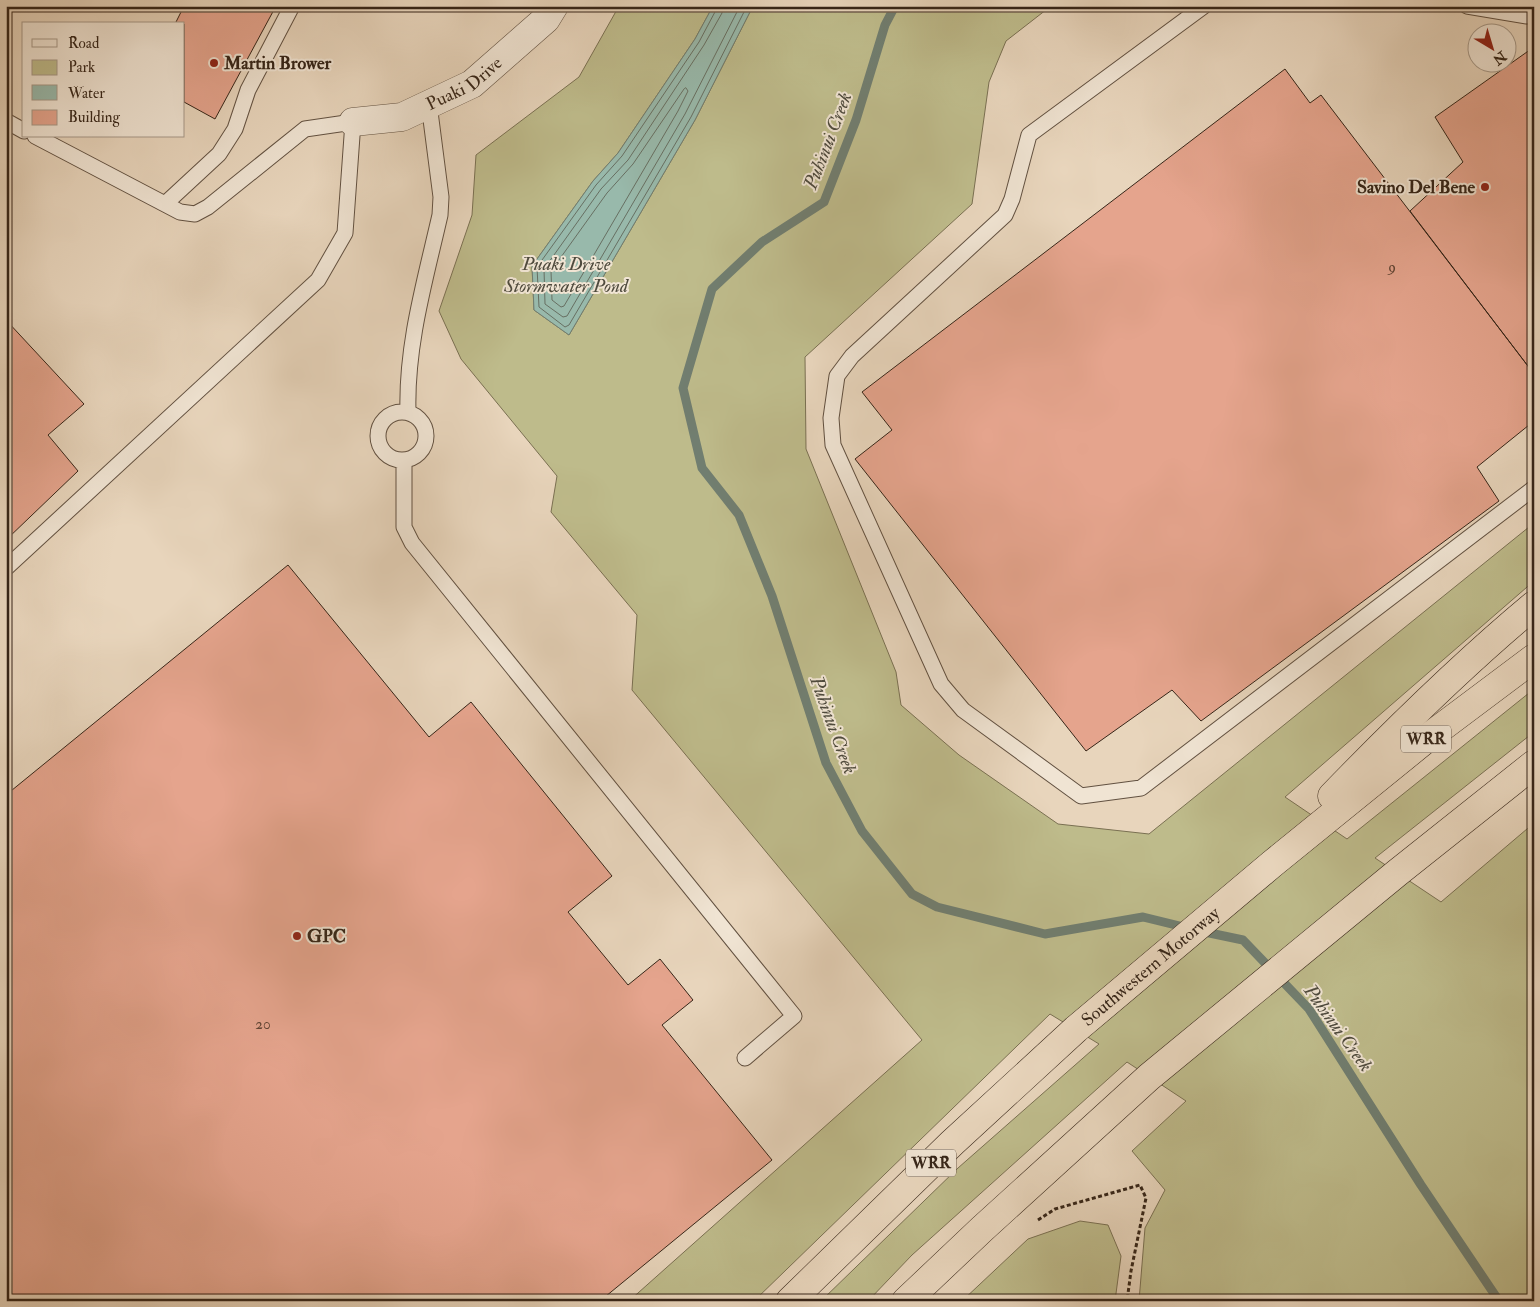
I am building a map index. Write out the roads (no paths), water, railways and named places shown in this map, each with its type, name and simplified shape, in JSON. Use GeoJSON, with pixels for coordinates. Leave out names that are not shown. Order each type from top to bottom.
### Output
{"type":"FeatureCollection","features":[{"type":"Feature","properties":{"kind":"highway"},"geometry":{"type":"LineString","coordinates":[[1316,822],[1389,737],[1499,634],[1534,605]]}},
{"type":"Feature","properties":{"kind":"highway","name":"WRR"},"geometry":{"type":"LineString","coordinates":[[1316,822],[1534,658]]}},
{"type":"Feature","properties":{"kind":"highway"},"geometry":{"type":"LineString","coordinates":[[906,1301],[1149,1076],[1397,873],[1534,764]]}},
{"type":"Feature","properties":{"kind":"highway"},"geometry":{"type":"LineString","coordinates":[[1397,873],[1534,786]]}},
{"type":"Feature","properties":{"kind":"highway","name":"Southwestern Motorway"},"geometry":{"type":"LineString","coordinates":[[790,1301],[952,1143],[1076,1029],[1272,864],[1316,822]]}},
{"type":"Feature","properties":{"kind":"street","name":"Puaki Drive"},"geometry":{"type":"LineString","coordinates":[[353,122],[402,117],[472,84],[546,20],[554,6]]}},
{"type":"Feature","properties":{"kind":"lane"},"geometry":{"type":"LineString","coordinates":[[165,204],[219,154],[235,129],[248,90],[292,6]]}},
{"type":"Feature","properties":{"kind":"lane"},"geometry":{"type":"LineString","coordinates":[[1204,6],[1029,135],[1012,199],[1005,215],[852,356],[838,376],[831,418],[833,445],[941,684],[963,710],[1081,796],[1142,788],[1534,488]]}},
{"type":"Feature","properties":{"kind":"lane"},"geometry":{"type":"LineString","coordinates":[[1467,6],[1527,16],[1534,13]]}},
{"type":"Feature","properties":{"kind":"lane"},"geometry":{"type":"LineString","coordinates":[[408,412],[407,384],[411,343],[440,216],[442,197],[428,104]]}},
{"type":"Feature","properties":{"kind":"lane"},"geometry":{"type":"LineString","coordinates":[[6,121],[22,129]]}},
{"type":"Feature","properties":{"kind":"lane"},"geometry":{"type":"LineString","coordinates":[[6,568],[318,280],[345,234],[353,122],[305,129],[208,207],[195,214],[180,212],[39,138]]}},
{"type":"Feature","properties":{"kind":"lane"},"geometry":{"type":"LineString","coordinates":[[397,412],[408,412],[419,418],[424,424],[426,432],[426,440],[419,454],[404,460],[389,456],[383,451],[378,435],[379,427],[383,420],[397,412]]}},
{"type":"Feature","properties":{"kind":"lane"},"geometry":{"type":"LineString","coordinates":[[404,460],[404,527],[412,543],[794,1016],[745,1058]]}},
{"type":"Feature","properties":{"kind":"water","name":"Puaki Drive Stormwater Pond"},"geometry":{"type":"Polygon","coordinates":[[[713,6],[753,6],[695,120],[569,335],[534,310],[532,266],[593,181],[618,153],[695,39],[713,6]]]}},
{"type":"Feature","properties":{"kind":"waterway","name":"Puhinui Creek"},"geometry":{"type":"LineString","coordinates":[[895,6],[885,25],[856,120],[824,202],[762,242],[712,289],[683,388],[702,468],[739,515],[772,596],[826,763],[862,831],[912,894],[937,907],[1045,934],[1143,917],[1188,928]]}},
{"type":"Feature","properties":{"kind":"waterway","name":"Puhinui Creek"},"geometry":{"type":"LineString","coordinates":[[1200,931],[1243,940],[1309,1009],[1421,1185],[1499,1301]]}},
{"type":"Feature","properties":{"kind":"place","name":"Martin Brower"},"geometry":{"type":"Point","coordinates":[214,63]}},
{"type":"Feature","properties":{"kind":"place","name":"Savino Del Bene"},"geometry":{"type":"Point","coordinates":[1485,187]}},
{"type":"Feature","properties":{"kind":"place","name":"GPC"},"geometry":{"type":"Point","coordinates":[297,936]}}]}
